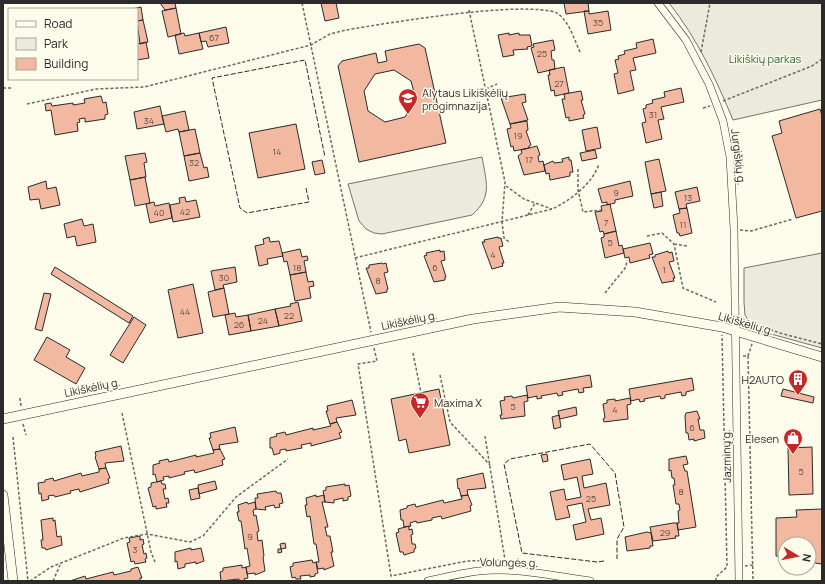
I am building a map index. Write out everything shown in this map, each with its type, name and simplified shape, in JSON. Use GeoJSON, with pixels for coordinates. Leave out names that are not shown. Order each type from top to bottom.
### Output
{"type":"FeatureCollection","features":[{"type":"Feature","properties":{"kind":"street","name":"Jurgiškių g."},"geometry":{"type":"LineString","coordinates":[[658,3],[686,40],[717,103],[723,121],[730,157],[734,229],[736,331]]}},
{"type":"Feature","properties":{"kind":"street","name":"Likiškėlių g."},"geometry":{"type":"LineString","coordinates":[[3,419],[472,319],[559,307],[635,312],[715,326],[822,357]]}},
{"type":"Feature","properties":{"kind":"street","name":"Jazminų g."},"geometry":{"type":"LineString","coordinates":[[736,331],[735,356],[739,581]]}},
{"type":"Feature","properties":{"kind":"street"},"geometry":{"type":"LineString","coordinates":[[3,494],[13,581]]}},
{"type":"Feature","properties":{"kind":"street","name":"Volungės g."},"geometry":{"type":"LineString","coordinates":[[428,581],[480,571],[528,572],[590,581]]}},
{"type":"Feature","properties":{"kind":"path"},"geometry":{"type":"LineString","coordinates":[[302,3],[377,361],[358,364],[391,576],[467,561],[505,560]]}},
{"type":"Feature","properties":{"kind":"path"},"geometry":{"type":"LineString","coordinates":[[699,64],[710,3]]}},
{"type":"Feature","properties":{"kind":"path"},"geometry":{"type":"LineString","coordinates":[[502,6],[534,7],[556,12],[565,20],[580,52]]}},
{"type":"Feature","properties":{"kind":"path"},"geometry":{"type":"LineString","coordinates":[[27,104],[96,89],[144,87],[311,45],[330,34],[346,30],[496,7]]}},
{"type":"Feature","properties":{"kind":"path"},"geometry":{"type":"LineString","coordinates":[[469,10],[506,186],[502,222],[504,238],[509,242]]}},
{"type":"Feature","properties":{"kind":"path"},"geometry":{"type":"LineString","coordinates":[[703,108],[812,66],[822,59]]}},
{"type":"Feature","properties":{"kind":"path"},"geometry":{"type":"LineString","coordinates":[[486,89],[497,84]]}},
{"type":"Feature","properties":{"kind":"path"},"geometry":{"type":"LineString","coordinates":[[3,88],[12,88]]}},
{"type":"Feature","properties":{"kind":"path"},"geometry":{"type":"LineString","coordinates":[[355,258],[552,209],[564,203],[596,174],[599,164]]}},
{"type":"Feature","properties":{"kind":"path"},"geometry":{"type":"LineString","coordinates":[[578,169],[578,190],[583,212],[601,210]]}},
{"type":"Feature","properties":{"kind":"path"},"geometry":{"type":"LineString","coordinates":[[506,186],[524,199],[552,209]]}},
{"type":"Feature","properties":{"kind":"path"},"geometry":{"type":"LineString","coordinates":[[528,215],[535,203]]}},
{"type":"Feature","properties":{"kind":"path"},"geometry":{"type":"LineString","coordinates":[[734,229],[750,231],[794,218]]}},
{"type":"Feature","properties":{"kind":"path"},"geometry":{"type":"LineString","coordinates":[[647,236],[662,233],[674,244],[687,246]]}},
{"type":"Feature","properties":{"kind":"path"},"geometry":{"type":"LineString","coordinates":[[674,244],[683,288],[716,302]]}},
{"type":"Feature","properties":{"kind":"path"},"geometry":{"type":"LineString","coordinates":[[605,293],[626,267],[627,260]]}},
{"type":"Feature","properties":{"kind":"path"},"geometry":{"type":"LineString","coordinates":[[752,323],[822,344]]}},
{"type":"Feature","properties":{"kind":"path"},"geometry":{"type":"LineString","coordinates":[[753,581],[748,356],[758,325]]}},
{"type":"Feature","properties":{"kind":"path"},"geometry":{"type":"LineString","coordinates":[[413,353],[421,393]]}},
{"type":"Feature","properties":{"kind":"path"},"geometry":{"type":"LineString","coordinates":[[716,581],[716,577],[727,567],[723,357],[748,356]]}},
{"type":"Feature","properties":{"kind":"path"},"geometry":{"type":"LineString","coordinates":[[440,375],[450,422],[490,465]]}},
{"type":"Feature","properties":{"kind":"path"},"geometry":{"type":"LineString","coordinates":[[122,413],[147,534],[155,562]]}},
{"type":"Feature","properties":{"kind":"path"},"geometry":{"type":"LineString","coordinates":[[485,436],[505,560],[505,571]]}},
{"type":"Feature","properties":{"kind":"path"},"geometry":{"type":"LineString","coordinates":[[13,437],[29,581],[61,564],[124,538],[147,534],[190,542],[203,536],[236,497],[288,459]]}},
{"type":"Feature","properties":{"kind":"path"},"geometry":{"type":"LineString","coordinates":[[53,581],[61,564]]}},
{"type":"Feature","properties":{"kind":"green space","name":"Likiškių parkas"},"geometry":{"type":"Polygon","coordinates":[[[669,3],[822,3],[822,100],[733,120],[705,59],[679,16],[669,3]]]}},
{"type":"Feature","properties":{"kind":"green space"},"geometry":{"type":"Polygon","coordinates":[[[482,157],[486,181],[485,195],[483,202],[472,215],[382,234],[374,233],[366,229],[359,221],[348,184],[482,157]]]}},
{"type":"Feature","properties":{"kind":"green space"},"geometry":{"type":"Polygon","coordinates":[[[822,253],[822,348],[760,331],[751,325],[745,315],[744,268],[822,253]]]}},
{"type":"Feature","properties":{"kind":"building"},"geometry":{"type":"Polygon","coordinates":[[[160,3],[175,3],[176,8],[165,10],[160,3]]]}},
{"type":"Feature","properties":{"kind":"building"},"geometry":{"type":"Polygon","coordinates":[[[321,3],[336,3],[339,18],[325,21],[321,3]]]}},
{"type":"Feature","properties":{"kind":"building"},"geometry":{"type":"Polygon","coordinates":[[[564,3],[588,3],[589,11],[566,14],[564,3]]]}},
{"type":"Feature","properties":{"kind":"building"},"geometry":{"type":"Polygon","coordinates":[[[141,7],[143,20],[138,21],[138,8],[136,8],[141,7]]]}},
{"type":"Feature","properties":{"kind":"building"},"geometry":{"type":"Polygon","coordinates":[[[176,8],[181,34],[168,37],[162,11],[176,8]]]}},
{"type":"Feature","properties":{"kind":"building"},"geometry":{"type":"Polygon","coordinates":[[[584,11],[589,11],[589,14],[608,11],[611,30],[588,34],[584,11]]]}},
{"type":"Feature","properties":{"kind":"building"},"geometry":{"type":"Polygon","coordinates":[[[143,20],[148,42],[140,44],[138,21],[143,20]]]}},
{"type":"Feature","properties":{"kind":"building"},"geometry":{"type":"Polygon","coordinates":[[[226,27],[229,43],[208,47],[206,41],[201,42],[199,33],[226,27]]]}},
{"type":"Feature","properties":{"kind":"building"},"geometry":{"type":"Polygon","coordinates":[[[184,33],[185,36],[199,33],[203,49],[179,54],[175,35],[184,33]]]}},
{"type":"Feature","properties":{"kind":"building"},"geometry":{"type":"Polygon","coordinates":[[[509,33],[509,35],[519,33],[519,35],[530,35],[532,46],[527,47],[528,49],[513,50],[514,55],[503,57],[498,35],[509,33]]]}},
{"type":"Feature","properties":{"kind":"building"},"geometry":{"type":"Polygon","coordinates":[[[653,39],[656,53],[633,58],[636,70],[630,71],[634,90],[618,94],[614,74],[618,73],[615,60],[619,59],[618,56],[625,54],[624,51],[637,48],[636,43],[653,39]]]}},
{"type":"Feature","properties":{"kind":"building"},"geometry":{"type":"Polygon","coordinates":[[[553,40],[555,50],[551,51],[555,69],[538,73],[531,48],[534,47],[533,44],[553,40]]]}},
{"type":"Feature","properties":{"kind":"building"},"geometry":{"type":"Polygon","coordinates":[[[146,42],[149,58],[138,60],[138,44],[146,42]]]}},
{"type":"Feature","properties":{"kind":"building"},"geometry":{"type":"Polygon","coordinates":[[[419,44],[425,48],[446,143],[359,162],[338,66],[342,61],[376,53],[378,63],[387,61],[385,51],[419,44]],[[394,70],[375,74],[364,91],[368,111],[385,122],[405,117],[416,100],[411,81],[394,70]]]}},
{"type":"Feature","properties":{"kind":"building"},"geometry":{"type":"Polygon","coordinates":[[[564,67],[569,93],[555,96],[554,90],[551,91],[548,75],[550,75],[549,70],[564,67]]]}},
{"type":"Feature","properties":{"kind":"building"},"geometry":{"type":"Polygon","coordinates":[[[681,88],[684,102],[661,107],[664,119],[658,120],[662,139],[646,143],[642,123],[646,122],[643,109],[646,108],[646,105],[653,103],[652,100],[665,97],[664,92],[681,88]]]}},
{"type":"Feature","properties":{"kind":"building"},"geometry":{"type":"Polygon","coordinates":[[[581,91],[583,100],[581,100],[585,114],[583,115],[584,118],[569,121],[569,117],[566,118],[562,99],[565,99],[564,94],[581,91]]]}},
{"type":"Feature","properties":{"kind":"building"},"geometry":{"type":"Polygon","coordinates":[[[525,94],[526,102],[522,103],[528,120],[510,124],[501,98],[525,94]]]}},
{"type":"Feature","properties":{"kind":"building"},"geometry":{"type":"Polygon","coordinates":[[[101,96],[103,103],[106,102],[108,114],[105,115],[105,119],[85,122],[85,118],[79,119],[80,122],[77,123],[78,131],[55,135],[51,110],[46,111],[45,104],[51,103],[52,106],[73,103],[73,105],[85,103],[84,99],[101,96]]]}},
{"type":"Feature","properties":{"kind":"building"},"geometry":{"type":"Polygon","coordinates":[[[160,106],[164,124],[137,129],[134,112],[160,106]]]}},
{"type":"Feature","properties":{"kind":"building"},"geometry":{"type":"Polygon","coordinates":[[[820,109],[822,116],[822,211],[796,218],[772,136],[782,133],[779,121],[820,109]]]}},
{"type":"Feature","properties":{"kind":"building"},"geometry":{"type":"Polygon","coordinates":[[[185,111],[189,130],[179,132],[178,129],[166,132],[162,116],[185,111]]]}},
{"type":"Feature","properties":{"kind":"building"},"geometry":{"type":"Polygon","coordinates":[[[527,121],[528,130],[526,131],[531,145],[529,148],[514,151],[513,146],[511,147],[507,129],[511,128],[510,124],[527,121]]]}},
{"type":"Feature","properties":{"kind":"building"},"geometry":{"type":"Polygon","coordinates":[[[296,124],[305,169],[258,178],[249,133],[296,124]]]}},
{"type":"Feature","properties":{"kind":"building"},"geometry":{"type":"Polygon","coordinates":[[[597,127],[601,148],[586,151],[582,130],[597,127]]]}},
{"type":"Feature","properties":{"kind":"building"},"geometry":{"type":"Polygon","coordinates":[[[195,129],[200,153],[184,156],[179,132],[195,129]]]}},
{"type":"Feature","properties":{"kind":"building"},"geometry":{"type":"Polygon","coordinates":[[[537,146],[540,155],[538,156],[539,162],[543,161],[545,171],[524,175],[518,156],[522,153],[521,150],[537,146]]]}},
{"type":"Feature","properties":{"kind":"building"},"geometry":{"type":"Polygon","coordinates":[[[595,150],[597,158],[582,161],[580,153],[595,150]]]}},
{"type":"Feature","properties":{"kind":"building"},"geometry":{"type":"Polygon","coordinates":[[[145,153],[147,162],[144,163],[146,177],[130,180],[125,156],[145,153]]]}},
{"type":"Feature","properties":{"kind":"building"},"geometry":{"type":"Polygon","coordinates":[[[200,153],[204,168],[207,167],[209,177],[189,181],[184,156],[200,153]]]}},
{"type":"Feature","properties":{"kind":"building"},"geometry":{"type":"Polygon","coordinates":[[[569,157],[573,172],[570,172],[570,176],[550,180],[549,173],[546,174],[544,165],[553,161],[554,163],[563,162],[562,159],[569,157]]]}},
{"type":"Feature","properties":{"kind":"building"},"geometry":{"type":"Polygon","coordinates":[[[659,159],[666,191],[651,194],[645,162],[659,159]]]}},
{"type":"Feature","properties":{"kind":"building"},"geometry":{"type":"Polygon","coordinates":[[[322,160],[325,173],[315,175],[312,162],[322,160]]]}},
{"type":"Feature","properties":{"kind":"building"},"geometry":{"type":"Polygon","coordinates":[[[145,177],[150,203],[135,206],[130,180],[145,177]]]}},
{"type":"Feature","properties":{"kind":"building"},"geometry":{"type":"Polygon","coordinates":[[[46,181],[47,189],[56,187],[60,205],[41,209],[39,199],[30,200],[28,187],[46,181]]]}},
{"type":"Feature","properties":{"kind":"building"},"geometry":{"type":"Polygon","coordinates":[[[630,181],[633,196],[615,200],[615,203],[607,205],[607,202],[602,203],[598,189],[630,181]]]}},
{"type":"Feature","properties":{"kind":"building"},"geometry":{"type":"Polygon","coordinates":[[[697,187],[700,201],[686,204],[687,208],[679,209],[675,192],[697,187]]]}},
{"type":"Feature","properties":{"kind":"building"},"geometry":{"type":"Polygon","coordinates":[[[661,192],[663,206],[654,208],[651,194],[661,192]]]}},
{"type":"Feature","properties":{"kind":"building"},"geometry":{"type":"Polygon","coordinates":[[[185,197],[186,202],[196,200],[200,217],[173,222],[170,205],[180,203],[179,198],[185,197]]]}},
{"type":"Feature","properties":{"kind":"building"},"geometry":{"type":"Polygon","coordinates":[[[154,202],[155,206],[169,203],[172,218],[150,223],[146,204],[154,202]]]}},
{"type":"Feature","properties":{"kind":"building"},"geometry":{"type":"Polygon","coordinates":[[[610,204],[616,231],[604,234],[603,231],[600,232],[595,212],[602,211],[601,206],[610,204]]]}},
{"type":"Feature","properties":{"kind":"building"},"geometry":{"type":"Polygon","coordinates":[[[687,208],[692,233],[680,236],[679,233],[677,233],[673,215],[680,213],[679,209],[687,208]]]}},
{"type":"Feature","properties":{"kind":"building"},"geometry":{"type":"Polygon","coordinates":[[[82,219],[84,226],[93,224],[96,242],[77,246],[75,236],[67,238],[64,224],[82,219]]]}},
{"type":"Feature","properties":{"kind":"building"},"geometry":{"type":"Polygon","coordinates":[[[616,231],[619,246],[622,245],[624,253],[605,258],[601,238],[604,237],[604,234],[616,231]]]}},
{"type":"Feature","properties":{"kind":"building"},"geometry":{"type":"Polygon","coordinates":[[[269,237],[270,242],[279,241],[283,256],[267,259],[268,264],[259,266],[255,246],[264,244],[263,239],[269,237]]]}},
{"type":"Feature","properties":{"kind":"building"},"geometry":{"type":"Polygon","coordinates":[[[498,237],[501,238],[503,246],[499,247],[504,263],[502,263],[503,266],[492,269],[482,242],[485,242],[484,240],[498,237]]]}},
{"type":"Feature","properties":{"kind":"building"},"geometry":{"type":"Polygon","coordinates":[[[650,243],[653,254],[649,255],[650,258],[630,263],[629,257],[625,258],[623,249],[650,243]]]}},
{"type":"Feature","properties":{"kind":"building"},"geometry":{"type":"Polygon","coordinates":[[[300,249],[302,257],[307,256],[308,260],[304,261],[306,272],[290,275],[287,261],[284,262],[282,253],[300,249]]]}},
{"type":"Feature","properties":{"kind":"building"},"geometry":{"type":"Polygon","coordinates":[[[440,250],[440,252],[444,251],[445,260],[441,261],[446,277],[445,280],[434,282],[424,256],[427,255],[426,253],[440,250]]]}},
{"type":"Feature","properties":{"kind":"building"},"geometry":{"type":"Polygon","coordinates":[[[668,251],[669,253],[672,252],[674,261],[669,262],[675,278],[673,278],[674,281],[662,283],[652,257],[668,251]]]}},
{"type":"Feature","properties":{"kind":"building"},"geometry":{"type":"Polygon","coordinates":[[[386,263],[388,272],[384,273],[388,289],[387,292],[376,294],[366,268],[369,268],[369,265],[386,263]]]}},
{"type":"Feature","properties":{"kind":"building"},"geometry":{"type":"Polygon","coordinates":[[[55,267],[133,316],[129,323],[51,274],[55,267]]]}},
{"type":"Feature","properties":{"kind":"building"},"geometry":{"type":"Polygon","coordinates":[[[235,267],[237,282],[223,285],[224,288],[215,290],[211,271],[235,267]]]}},
{"type":"Feature","properties":{"kind":"building"},"geometry":{"type":"Polygon","coordinates":[[[306,272],[308,282],[313,281],[314,286],[309,287],[311,298],[295,301],[290,275],[306,272]]]}},
{"type":"Feature","properties":{"kind":"building"},"geometry":{"type":"Polygon","coordinates":[[[193,284],[203,333],[178,338],[168,290],[193,284]]]}},
{"type":"Feature","properties":{"kind":"building"},"geometry":{"type":"Polygon","coordinates":[[[224,288],[229,314],[213,317],[208,292],[224,288]]]}},
{"type":"Feature","properties":{"kind":"building"},"geometry":{"type":"Polygon","coordinates":[[[44,293],[51,294],[42,331],[35,329],[44,293]]]}},
{"type":"Feature","properties":{"kind":"building"},"geometry":{"type":"Polygon","coordinates":[[[298,302],[302,321],[279,326],[275,309],[291,306],[290,304],[298,302]]]}},
{"type":"Feature","properties":{"kind":"building"},"geometry":{"type":"Polygon","coordinates":[[[275,309],[279,326],[251,331],[248,315],[275,309]]]}},
{"type":"Feature","properties":{"kind":"building"},"geometry":{"type":"Polygon","coordinates":[[[235,313],[236,317],[248,315],[251,331],[229,335],[225,315],[235,313]]]}},
{"type":"Feature","properties":{"kind":"building"},"geometry":{"type":"Polygon","coordinates":[[[134,317],[146,325],[123,363],[110,355],[134,317]]]}},
{"type":"Feature","properties":{"kind":"building"},"geometry":{"type":"Polygon","coordinates":[[[47,337],[70,350],[66,357],[85,368],[76,384],[34,360],[47,337]]]}},
{"type":"Feature","properties":{"kind":"building"},"geometry":{"type":"Polygon","coordinates":[[[590,375],[592,387],[583,388],[584,392],[579,393],[578,389],[562,392],[563,395],[558,396],[557,393],[541,396],[542,398],[537,399],[537,396],[528,398],[526,386],[590,375]]]}},
{"type":"Feature","properties":{"kind":"building"},"geometry":{"type":"Polygon","coordinates":[[[692,378],[694,390],[686,392],[686,395],[682,396],[681,392],[665,395],[665,398],[661,399],[660,396],[644,399],[645,401],[640,402],[639,399],[631,401],[629,389],[692,378]]]}},
{"type":"Feature","properties":{"kind":"building","name":"Maxima X"},"geometry":{"type":"Polygon","coordinates":[[[439,389],[450,445],[409,453],[406,439],[399,441],[391,399],[439,389]]]}},
{"type":"Feature","properties":{"kind":"building","name":"H2AUTO"},"geometry":{"type":"Polygon","coordinates":[[[783,389],[814,397],[813,403],[781,396],[783,389]]]}},
{"type":"Feature","properties":{"kind":"building"},"geometry":{"type":"Polygon","coordinates":[[[527,395],[528,401],[524,402],[525,416],[501,419],[500,415],[502,415],[500,401],[505,400],[504,397],[512,396],[513,398],[527,395]]]}},
{"type":"Feature","properties":{"kind":"building"},"geometry":{"type":"Polygon","coordinates":[[[630,398],[631,404],[627,405],[628,419],[604,422],[603,419],[605,418],[603,404],[607,403],[607,400],[615,399],[615,401],[630,398]]]}},
{"type":"Feature","properties":{"kind":"building"},"geometry":{"type":"Polygon","coordinates":[[[352,400],[356,415],[336,418],[337,422],[330,424],[326,411],[328,411],[327,406],[352,400]]]}},
{"type":"Feature","properties":{"kind":"building"},"geometry":{"type":"Polygon","coordinates":[[[576,407],[577,415],[560,419],[558,411],[576,407]]]}},
{"type":"Feature","properties":{"kind":"building"},"geometry":{"type":"Polygon","coordinates":[[[697,411],[700,419],[698,419],[700,430],[704,430],[705,438],[694,441],[694,439],[689,440],[688,433],[686,433],[685,416],[686,413],[697,411]]]}},
{"type":"Feature","properties":{"kind":"building"},"geometry":{"type":"Polygon","coordinates":[[[559,415],[561,427],[554,429],[552,417],[559,415]]]}},
{"type":"Feature","properties":{"kind":"building"},"geometry":{"type":"Polygon","coordinates":[[[337,422],[342,432],[339,433],[341,438],[311,446],[311,443],[301,445],[302,448],[286,451],[286,449],[280,450],[280,453],[274,455],[272,448],[270,448],[270,438],[277,436],[276,434],[285,432],[286,435],[313,428],[313,430],[331,426],[330,424],[337,422]]]}},
{"type":"Feature","properties":{"kind":"building"},"geometry":{"type":"Polygon","coordinates":[[[235,427],[238,442],[219,445],[220,449],[213,450],[209,438],[211,438],[210,433],[235,427]]]}},
{"type":"Feature","properties":{"kind":"building"},"geometry":{"type":"Polygon","coordinates":[[[121,446],[124,461],[105,463],[106,468],[99,469],[95,452],[121,446]]]}},
{"type":"Feature","properties":{"kind":"building"},"geometry":{"type":"Polygon","coordinates":[[[812,447],[813,494],[789,495],[788,448],[812,447]]]}},
{"type":"Feature","properties":{"kind":"building"},"geometry":{"type":"Polygon","coordinates":[[[220,449],[225,459],[222,460],[223,465],[195,473],[194,470],[169,478],[169,476],[163,477],[164,480],[157,482],[155,474],[153,475],[153,465],[160,463],[159,461],[168,459],[169,462],[196,455],[196,457],[214,453],[213,450],[220,449]]]}},
{"type":"Feature","properties":{"kind":"building"},"geometry":{"type":"Polygon","coordinates":[[[547,454],[548,461],[543,462],[541,455],[547,454]]]}},
{"type":"Feature","properties":{"kind":"building"},"geometry":{"type":"Polygon","coordinates":[[[686,456],[688,464],[683,465],[685,471],[687,471],[696,527],[678,530],[678,511],[680,510],[679,504],[676,504],[673,485],[675,485],[674,478],[672,478],[671,470],[669,471],[669,459],[686,456]]]}},
{"type":"Feature","properties":{"kind":"building"},"geometry":{"type":"Polygon","coordinates":[[[590,459],[593,474],[582,476],[584,488],[606,483],[610,505],[588,509],[591,520],[601,518],[604,534],[576,540],[573,525],[586,522],[582,503],[567,506],[570,517],[556,520],[550,492],[564,489],[566,500],[581,497],[577,477],[564,480],[561,465],[590,459]]]}},
{"type":"Feature","properties":{"kind":"building"},"geometry":{"type":"Polygon","coordinates":[[[106,468],[110,478],[108,479],[109,483],[80,492],[79,489],[70,491],[71,493],[55,497],[54,495],[48,496],[49,499],[42,501],[41,493],[39,494],[38,483],[45,482],[45,480],[53,478],[54,481],[81,473],[82,476],[99,472],[99,469],[106,468]]]}},
{"type":"Feature","properties":{"kind":"building"},"geometry":{"type":"Polygon","coordinates":[[[483,473],[486,488],[467,490],[468,495],[461,496],[459,488],[458,489],[457,479],[483,473]]]}},
{"type":"Feature","properties":{"kind":"building"},"geometry":{"type":"Polygon","coordinates":[[[161,481],[162,484],[165,484],[166,489],[163,489],[165,499],[168,498],[169,503],[166,503],[167,507],[156,509],[156,506],[153,507],[148,488],[151,487],[151,483],[161,481]]]}},
{"type":"Feature","properties":{"kind":"building"},"geometry":{"type":"Polygon","coordinates":[[[215,481],[217,489],[199,494],[198,485],[215,481]]]}},
{"type":"Feature","properties":{"kind":"building"},"geometry":{"type":"Polygon","coordinates":[[[345,484],[345,486],[349,485],[351,496],[348,497],[348,500],[343,501],[343,498],[334,500],[334,503],[325,502],[323,491],[326,490],[326,487],[345,484]]]}},
{"type":"Feature","properties":{"kind":"building"},"geometry":{"type":"Polygon","coordinates":[[[198,488],[200,498],[191,500],[189,490],[198,488]]]}},
{"type":"Feature","properties":{"kind":"building"},"geometry":{"type":"Polygon","coordinates":[[[276,491],[277,493],[281,493],[283,503],[279,504],[280,507],[275,508],[274,505],[265,507],[266,510],[256,509],[255,498],[258,498],[257,494],[276,491]]]}},
{"type":"Feature","properties":{"kind":"building"},"geometry":{"type":"Polygon","coordinates":[[[316,495],[316,497],[324,495],[325,502],[322,502],[328,527],[325,527],[327,536],[330,536],[333,552],[331,552],[334,566],[324,570],[324,568],[318,569],[316,562],[319,562],[316,544],[314,544],[310,516],[307,517],[305,505],[307,505],[306,498],[316,495]]]}},
{"type":"Feature","properties":{"kind":"building"},"geometry":{"type":"Polygon","coordinates":[[[468,495],[472,505],[470,506],[471,511],[442,519],[441,516],[432,518],[432,520],[417,523],[416,521],[410,523],[411,526],[404,527],[403,520],[401,520],[400,510],[407,508],[407,506],[415,504],[416,507],[443,500],[444,503],[462,499],[461,496],[468,495]]]}},
{"type":"Feature","properties":{"kind":"building"},"geometry":{"type":"Polygon","coordinates":[[[247,502],[248,504],[255,502],[256,509],[253,510],[254,516],[256,515],[259,531],[257,532],[258,541],[262,540],[264,556],[265,571],[255,575],[255,573],[247,574],[246,567],[250,566],[247,548],[245,549],[241,521],[239,521],[237,512],[239,512],[238,505],[247,502]]]}},
{"type":"Feature","properties":{"kind":"building"},"geometry":{"type":"Polygon","coordinates":[[[822,509],[822,564],[817,563],[817,536],[777,536],[776,556],[776,518],[797,517],[796,510],[822,509]]]}},
{"type":"Feature","properties":{"kind":"building"},"geometry":{"type":"Polygon","coordinates":[[[53,518],[53,521],[55,520],[57,537],[61,536],[62,545],[46,550],[45,548],[42,548],[41,540],[43,540],[41,520],[53,518]]]}},
{"type":"Feature","properties":{"kind":"building"},"geometry":{"type":"Polygon","coordinates":[[[677,523],[679,536],[675,536],[676,538],[653,541],[650,527],[677,523]]]}},
{"type":"Feature","properties":{"kind":"building"},"geometry":{"type":"Polygon","coordinates":[[[409,526],[409,530],[412,529],[413,534],[411,535],[412,544],[415,544],[416,548],[414,549],[414,552],[404,555],[403,552],[400,552],[396,533],[399,532],[398,529],[409,526]]]}},
{"type":"Feature","properties":{"kind":"building"},"geometry":{"type":"Polygon","coordinates":[[[647,532],[651,533],[653,546],[650,546],[650,548],[627,551],[625,537],[647,532]]]}},
{"type":"Feature","properties":{"kind":"building"},"geometry":{"type":"Polygon","coordinates":[[[140,536],[140,540],[143,539],[144,544],[142,545],[144,554],[146,553],[147,558],[145,559],[146,562],[135,564],[134,561],[131,562],[127,543],[130,542],[129,538],[140,536]]]}},
{"type":"Feature","properties":{"kind":"building"},"geometry":{"type":"Polygon","coordinates":[[[285,543],[286,548],[281,549],[280,544],[285,543]]]}},
{"type":"Feature","properties":{"kind":"building"},"geometry":{"type":"Polygon","coordinates":[[[191,548],[191,550],[201,548],[204,561],[196,564],[196,562],[185,564],[185,567],[178,569],[177,561],[175,562],[175,552],[191,548]]]}},
{"type":"Feature","properties":{"kind":"building"},"geometry":{"type":"Polygon","coordinates":[[[278,549],[281,549],[282,552],[278,553],[278,549]]]}},
{"type":"Feature","properties":{"kind":"building"},"geometry":{"type":"Polygon","coordinates":[[[312,560],[313,563],[316,562],[318,573],[315,574],[315,576],[300,576],[301,579],[296,579],[295,577],[292,578],[290,567],[293,566],[293,563],[312,560]]]}},
{"type":"Feature","properties":{"kind":"building"},"geometry":{"type":"Polygon","coordinates":[[[242,565],[242,568],[246,567],[248,578],[244,579],[245,581],[239,581],[239,579],[221,581],[220,572],[223,571],[223,568],[242,565]]]}},
{"type":"Feature","properties":{"kind":"building"},"geometry":{"type":"Polygon","coordinates":[[[138,567],[142,578],[140,578],[140,581],[70,581],[85,576],[86,579],[113,572],[114,575],[131,571],[131,569],[138,567]]]}},
{"type":"Feature","properties":{"kind":"fence"},"geometry":{"type":"LineString","coordinates":[[306,188],[309,202],[247,213],[240,208],[212,78],[305,60],[325,157]]}},
{"type":"Feature","properties":{"kind":"fence"},"geometry":{"type":"LineString","coordinates":[[604,561],[597,562],[522,553],[504,464],[510,459],[590,444],[615,473],[624,527],[617,539],[617,559]]}},
{"type":"Feature","properties":{"kind":"place","name":"Alytaus Likiškėlių progimnazija"},"geometry":{"type":"Point","coordinates":[408,115]}},
{"type":"Feature","properties":{"kind":"place","name":"H2AUTO"},"geometry":{"type":"Point","coordinates":[798,396]}},
{"type":"Feature","properties":{"kind":"place","name":"Maxima X"},"geometry":{"type":"Point","coordinates":[420,419]}},
{"type":"Feature","properties":{"kind":"place","name":"Elesen"},"geometry":{"type":"Point","coordinates":[793,455]}}]}
